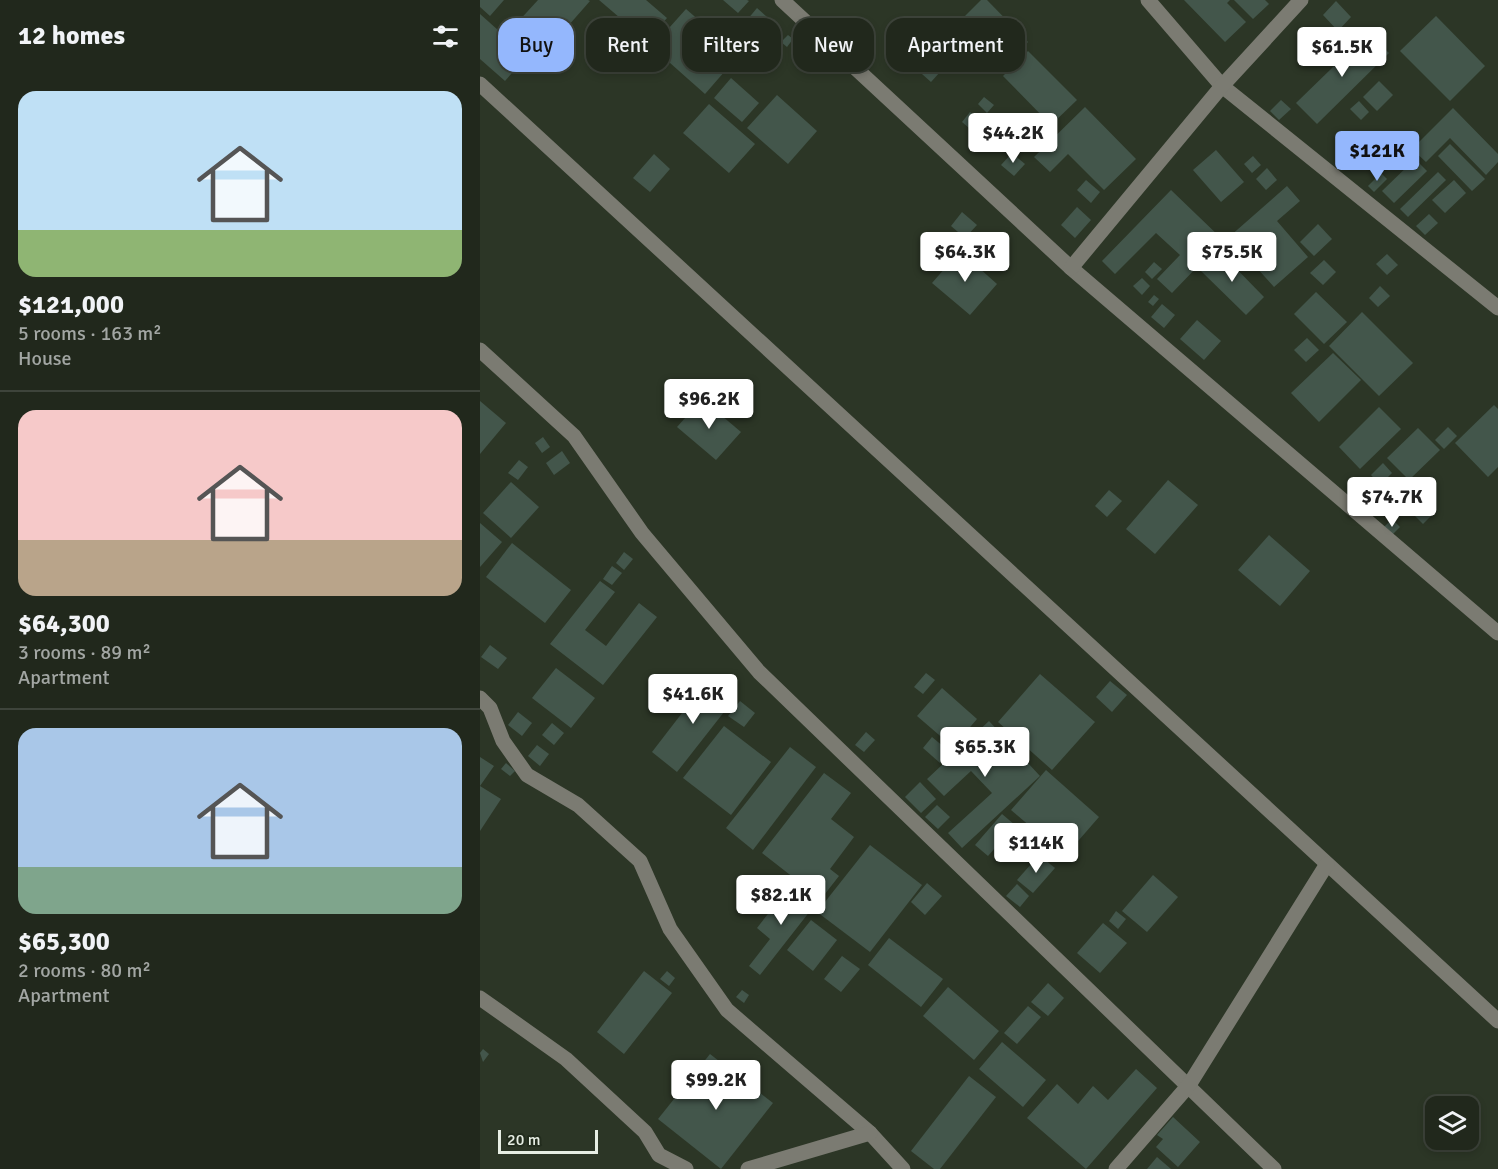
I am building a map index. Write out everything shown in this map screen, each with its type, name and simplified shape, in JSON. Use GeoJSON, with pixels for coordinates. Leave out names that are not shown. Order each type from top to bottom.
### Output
{"type":"FeatureCollection","features":[{"type":"Feature","properties":{"kind":"street"},"geometry":{"type":"LineString","coordinates":[[782,0],[1071,268],[1498,633]]}},
{"type":"Feature","properties":{"kind":"street"},"geometry":{"type":"LineString","coordinates":[[1148,0],[1222,86],[1498,308]]}},
{"type":"Feature","properties":{"kind":"street"},"geometry":{"type":"LineString","coordinates":[[1071,268],[1222,86],[1300,0]]}},
{"type":"Feature","properties":{"kind":"street"},"geometry":{"type":"LineString","coordinates":[[480,84],[1498,1021]]}},
{"type":"Feature","properties":{"kind":"street"},"geometry":{"type":"LineString","coordinates":[[480,350],[574,436],[642,533],[759,672],[1274,1169]]}},
{"type":"Feature","properties":{"kind":"street"},"geometry":{"type":"LineString","coordinates":[[480,698],[490,708],[504,741],[527,775],[578,805],[640,861],[670,929],[727,1010],[870,1133],[903,1169]]}},
{"type":"Feature","properties":{"kind":"street"},"geometry":{"type":"LineString","coordinates":[[1116,1169],[1189,1085],[1328,864]]}},
{"type":"Feature","properties":{"kind":"street"},"geometry":{"type":"LineString","coordinates":[[480,998],[566,1059],[645,1132],[660,1155],[686,1169]]}},
{"type":"Feature","properties":{"kind":"street"},"geometry":{"type":"LineString","coordinates":[[748,1169],[870,1133]]}},
{"type":"Feature","properties":{"kind":"building"},"geometry":{"type":"Polygon","coordinates":[[[480,0],[504,0],[490,16],[480,7],[480,0]]]}},
{"type":"Feature","properties":{"kind":"building"},"geometry":{"type":"Polygon","coordinates":[[[538,0],[590,1],[574,19],[522,18],[538,0]]]}},
{"type":"Feature","properties":{"kind":"building"},"geometry":{"type":"Polygon","coordinates":[[[599,0],[646,0],[667,18],[620,18],[599,0]]]}},
{"type":"Feature","properties":{"kind":"building"},"geometry":{"type":"Polygon","coordinates":[[[723,0],[747,0],[749,1],[738,13],[723,0]]]}},
{"type":"Feature","properties":{"kind":"building"},"geometry":{"type":"Polygon","coordinates":[[[981,0],[987,0],[1005,18],[963,18],[981,0]]]}},
{"type":"Feature","properties":{"kind":"building"},"geometry":{"type":"Polygon","coordinates":[[[1184,0],[1230,0],[1227,3],[1246,22],[1225,42],[1184,0]]]}},
{"type":"Feature","properties":{"kind":"building"},"geometry":{"type":"Polygon","coordinates":[[[1234,0],[1265,0],[1269,4],[1253,19],[1234,0]]]}},
{"type":"Feature","properties":{"kind":"building"},"geometry":{"type":"Polygon","coordinates":[[[1336,1],[1351,17],[1338,31],[1323,15],[1336,1]]]}},
{"type":"Feature","properties":{"kind":"building"},"geometry":{"type":"Polygon","coordinates":[[[757,8],[767,17],[766,18],[749,18],[757,8]]]}},
{"type":"Feature","properties":{"kind":"building"},"geometry":{"type":"Polygon","coordinates":[[[686,9],[696,18],[682,18],[682,72],[724,72],[705,94],[670,63],[670,27],[686,9]]]}},
{"type":"Feature","properties":{"kind":"building"},"geometry":{"type":"Polygon","coordinates":[[[480,14],[498,30],[498,72],[513,72],[505,81],[480,59],[480,14]]]}},
{"type":"Feature","properties":{"kind":"building"},"geometry":{"type":"Polygon","coordinates":[[[1436,16],[1485,66],[1450,101],[1400,51],[1436,16]]]}},
{"type":"Feature","properties":{"kind":"building"},"geometry":{"type":"Polygon","coordinates":[[[1368,33],[1389,53],[1317,124],[1296,103],[1368,33]]]}},
{"type":"Feature","properties":{"kind":"building"},"geometry":{"type":"Polygon","coordinates":[[[788,35],[793,39],[787,47],[781,42],[788,35]]]}},
{"type":"Feature","properties":{"kind":"building"},"geometry":{"type":"Polygon","coordinates":[[[1028,51],[1077,100],[1051,125],[1003,76],[1007,72],[1025,72],[1025,54],[1028,51]]]}},
{"type":"Feature","properties":{"kind":"building"},"geometry":{"type":"Polygon","coordinates":[[[920,72],[940,72],[931,82],[920,72]]]}},
{"type":"Feature","properties":{"kind":"building"},"geometry":{"type":"Polygon","coordinates":[[[731,78],[759,103],[742,122],[714,98],[731,78]]]}},
{"type":"Feature","properties":{"kind":"building"},"geometry":{"type":"Polygon","coordinates":[[[1379,81],[1393,95],[1377,111],[1363,97],[1379,81]]]}},
{"type":"Feature","properties":{"kind":"building"},"geometry":{"type":"Polygon","coordinates":[[[777,95],[817,131],[788,164],[747,128],[777,95]]]}},
{"type":"Feature","properties":{"kind":"building"},"geometry":{"type":"Polygon","coordinates":[[[984,97],[994,105],[987,113],[978,104],[984,97]]]}},
{"type":"Feature","properties":{"kind":"building"},"geometry":{"type":"Polygon","coordinates":[[[1281,100],[1291,109],[1279,120],[1270,111],[1281,100]]]}},
{"type":"Feature","properties":{"kind":"building"},"geometry":{"type":"Polygon","coordinates":[[[1359,101],[1369,112],[1361,120],[1350,109],[1359,101]]]}},
{"type":"Feature","properties":{"kind":"building"},"geometry":{"type":"Polygon","coordinates":[[[709,104],[755,144],[729,173],[683,133],[709,104]]]}},
{"type":"Feature","properties":{"kind":"building"},"geometry":{"type":"Polygon","coordinates":[[[1085,107],[1136,159],[1104,190],[1068,154],[1050,172],[1034,157],[1085,107]]]}},
{"type":"Feature","properties":{"kind":"building"},"geometry":{"type":"Polygon","coordinates":[[[1453,108],[1498,154],[1498,162],[1486,175],[1450,138],[1426,162],[1412,149],[1453,108]]]}},
{"type":"Feature","properties":{"kind":"building"},"geometry":{"type":"Polygon","coordinates":[[[970,112],[984,124],[976,134],[962,122],[970,112]]]}},
{"type":"Feature","properties":{"kind":"building"},"geometry":{"type":"Polygon","coordinates":[[[1450,144],[1485,179],[1472,191],[1438,156],[1450,144]]]}},
{"type":"Feature","properties":{"kind":"building"},"geometry":{"type":"Polygon","coordinates":[[[1216,150],[1244,182],[1221,202],[1193,170],[1216,150]]]}},
{"type":"Feature","properties":{"kind":"building"},"geometry":{"type":"Polygon","coordinates":[[[1012,153],[1025,164],[1014,176],[1001,165],[1012,153]]]}},
{"type":"Feature","properties":{"kind":"building"},"geometry":{"type":"Polygon","coordinates":[[[654,154],[670,169],[650,192],[633,178],[654,154]]]}},
{"type":"Feature","properties":{"kind":"building"},"geometry":{"type":"Polygon","coordinates":[[[1253,156],[1261,165],[1252,173],[1244,164],[1253,156]]]}},
{"type":"Feature","properties":{"kind":"building"},"geometry":{"type":"Polygon","coordinates":[[[1415,159],[1427,171],[1394,203],[1382,191],[1415,159]]]}},
{"type":"Feature","properties":{"kind":"building"},"geometry":{"type":"Polygon","coordinates":[[[1267,168],[1277,180],[1266,190],[1256,179],[1267,168]]]}},
{"type":"Feature","properties":{"kind":"building"},"geometry":{"type":"Polygon","coordinates":[[[1438,172],[1446,180],[1408,217],[1400,209],[1438,172]]]}},
{"type":"Feature","properties":{"kind":"building"},"geometry":{"type":"Polygon","coordinates":[[[1381,173],[1387,179],[1374,192],[1368,186],[1381,173]]]}},
{"type":"Feature","properties":{"kind":"building"},"geometry":{"type":"Polygon","coordinates":[[[1086,180],[1100,192],[1091,203],[1077,190],[1086,180]]]}},
{"type":"Feature","properties":{"kind":"building"},"geometry":{"type":"Polygon","coordinates":[[[1454,180],[1466,193],[1445,213],[1432,200],[1454,180]]]}},
{"type":"Feature","properties":{"kind":"building"},"geometry":{"type":"Polygon","coordinates":[[[1287,186],[1300,201],[1277,221],[1308,257],[1274,287],[1229,237],[1287,186]]]}},
{"type":"Feature","properties":{"kind":"building"},"geometry":{"type":"Polygon","coordinates":[[[1171,190],[1223,240],[1172,293],[1157,279],[1180,255],[1156,233],[1115,274],[1102,261],[1171,190]]]}},
{"type":"Feature","properties":{"kind":"building"},"geometry":{"type":"Polygon","coordinates":[[[1077,207],[1091,220],[1075,238],[1061,225],[1077,207]]]}},
{"type":"Feature","properties":{"kind":"building"},"geometry":{"type":"Polygon","coordinates":[[[962,212],[977,225],[965,238],[951,226],[962,212]]]}},
{"type":"Feature","properties":{"kind":"building"},"geometry":{"type":"Polygon","coordinates":[[[1429,214],[1438,223],[1425,235],[1416,226],[1429,214]]]}},
{"type":"Feature","properties":{"kind":"building"},"geometry":{"type":"Polygon","coordinates":[[[1318,224],[1332,239],[1314,256],[1300,242],[1318,224]]]}},
{"type":"Feature","properties":{"kind":"building"},"geometry":{"type":"Polygon","coordinates":[[[960,251],[997,284],[970,315],[932,283],[960,251]]]}},
{"type":"Feature","properties":{"kind":"building"},"geometry":{"type":"Polygon","coordinates":[[[1219,251],[1264,297],[1246,315],[1200,270],[1219,251]]]}},
{"type":"Feature","properties":{"kind":"building"},"geometry":{"type":"Polygon","coordinates":[[[1387,254],[1398,265],[1387,275],[1376,264],[1387,254]]]}},
{"type":"Feature","properties":{"kind":"building"},"geometry":{"type":"Polygon","coordinates":[[[1324,260],[1336,272],[1323,285],[1310,273],[1324,260]]]}},
{"type":"Feature","properties":{"kind":"building"},"geometry":{"type":"Polygon","coordinates":[[[1154,262],[1162,269],[1152,279],[1145,272],[1154,262]]]}},
{"type":"Feature","properties":{"kind":"building"},"geometry":{"type":"Polygon","coordinates":[[[1142,278],[1150,286],[1142,295],[1133,286],[1142,278]]]}},
{"type":"Feature","properties":{"kind":"building"},"geometry":{"type":"Polygon","coordinates":[[[1380,286],[1390,296],[1378,307],[1369,298],[1380,286]]]}},
{"type":"Feature","properties":{"kind":"building"},"geometry":{"type":"Polygon","coordinates":[[[1316,292],[1347,322],[1324,344],[1294,314],[1316,292]]]}},
{"type":"Feature","properties":{"kind":"building"},"geometry":{"type":"Polygon","coordinates":[[[1154,295],[1159,299],[1153,306],[1148,302],[1154,295]]]}},
{"type":"Feature","properties":{"kind":"building"},"geometry":{"type":"Polygon","coordinates":[[[1162,304],[1175,315],[1164,328],[1151,317],[1162,304]]]}},
{"type":"Feature","properties":{"kind":"building"},"geometry":{"type":"Polygon","coordinates":[[[1362,312],[1413,363],[1379,396],[1329,346],[1362,312]]]}},
{"type":"Feature","properties":{"kind":"building"},"geometry":{"type":"Polygon","coordinates":[[[1197,320],[1221,341],[1204,360],[1180,339],[1197,320]]]}},
{"type":"Feature","properties":{"kind":"building"},"geometry":{"type":"Polygon","coordinates":[[[1307,338],[1319,350],[1306,362],[1294,350],[1307,338]]]}},
{"type":"Feature","properties":{"kind":"building"},"geometry":{"type":"Polygon","coordinates":[[[1333,353],[1361,380],[1319,422],[1291,393],[1333,353]]]}},
{"type":"Feature","properties":{"kind":"building"},"geometry":{"type":"Polygon","coordinates":[[[702,399],[741,432],[716,460],[677,427],[702,399]]]}},
{"type":"Feature","properties":{"kind":"building"},"geometry":{"type":"Polygon","coordinates":[[[480,401],[506,423],[480,454],[480,401]]]}},
{"type":"Feature","properties":{"kind":"building"},"geometry":{"type":"Polygon","coordinates":[[[1494,405],[1498,409],[1498,467],[1488,477],[1455,443],[1494,405]]]}},
{"type":"Feature","properties":{"kind":"building"},"geometry":{"type":"Polygon","coordinates":[[[1379,407],[1401,429],[1360,469],[1339,447],[1379,407]]]}},
{"type":"Feature","properties":{"kind":"building"},"geometry":{"type":"Polygon","coordinates":[[[1448,427],[1457,436],[1444,449],[1435,440],[1448,427]]]}},
{"type":"Feature","properties":{"kind":"building"},"geometry":{"type":"Polygon","coordinates":[[[1418,428],[1440,450],[1409,480],[1387,458],[1418,428]]]}},
{"type":"Feature","properties":{"kind":"building"},"geometry":{"type":"Polygon","coordinates":[[[543,437],[550,447],[542,453],[535,443],[543,437]]]}},
{"type":"Feature","properties":{"kind":"building"},"geometry":{"type":"Polygon","coordinates":[[[562,451],[570,463],[554,475],[546,463],[562,451]]]}},
{"type":"Feature","properties":{"kind":"building"},"geometry":{"type":"Polygon","coordinates":[[[519,460],[528,467],[518,480],[508,473],[519,460]]]}},
{"type":"Feature","properties":{"kind":"building"},"geometry":{"type":"Polygon","coordinates":[[[1383,463],[1392,473],[1380,485],[1371,475],[1383,463]]]}},
{"type":"Feature","properties":{"kind":"building"},"geometry":{"type":"Polygon","coordinates":[[[1168,480],[1198,505],[1155,554],[1126,529],[1168,480]]]}},
{"type":"Feature","properties":{"kind":"building"},"geometry":{"type":"Polygon","coordinates":[[[511,482],[539,507],[511,538],[483,513],[511,482]]]}},
{"type":"Feature","properties":{"kind":"building"},"geometry":{"type":"Polygon","coordinates":[[[1362,487],[1373,497],[1360,509],[1350,499],[1362,487]]]}},
{"type":"Feature","properties":{"kind":"building"},"geometry":{"type":"Polygon","coordinates":[[[1109,490],[1122,501],[1107,517],[1095,506],[1109,490]]]}},
{"type":"Feature","properties":{"kind":"building"},"geometry":{"type":"Polygon","coordinates":[[[1424,504],[1434,513],[1423,524],[1414,515],[1424,504]]]}},
{"type":"Feature","properties":{"kind":"building"},"geometry":{"type":"Polygon","coordinates":[[[1392,519],[1400,527],[1391,536],[1383,528],[1392,519]]]}},
{"type":"Feature","properties":{"kind":"building"},"geometry":{"type":"Polygon","coordinates":[[[480,523],[502,542],[480,567],[480,523]]]}},
{"type":"Feature","properties":{"kind":"building"},"geometry":{"type":"Polygon","coordinates":[[[1269,535],[1310,571],[1280,606],[1238,570],[1269,535]]]}},
{"type":"Feature","properties":{"kind":"building"},"geometry":{"type":"Polygon","coordinates":[[[512,543],[571,590],[545,623],[486,577],[512,543]]]}},
{"type":"Feature","properties":{"kind":"building"},"geometry":{"type":"Polygon","coordinates":[[[624,552],[633,559],[624,570],[616,563],[624,552]]]}},
{"type":"Feature","properties":{"kind":"building"},"geometry":{"type":"Polygon","coordinates":[[[612,566],[622,573],[612,585],[603,579],[612,566]]]}},
{"type":"Feature","properties":{"kind":"building"},"geometry":{"type":"Polygon","coordinates":[[[600,581],[615,592],[585,630],[606,646],[639,603],[657,617],[603,685],[550,644],[600,581]]]}},
{"type":"Feature","properties":{"kind":"building"},"geometry":{"type":"Polygon","coordinates":[[[490,645],[507,658],[498,669],[481,657],[490,645]]]}},
{"type":"Feature","properties":{"kind":"building"},"geometry":{"type":"Polygon","coordinates":[[[556,668],[595,698],[571,728],[532,698],[556,668]]]}},
{"type":"Feature","properties":{"kind":"building"},"geometry":{"type":"Polygon","coordinates":[[[926,673],[935,680],[923,694],[914,687],[926,673]]]}},
{"type":"Feature","properties":{"kind":"building"},"geometry":{"type":"Polygon","coordinates":[[[1040,674],[1095,722],[1052,770],[998,722],[1040,674]]]}},
{"type":"Feature","properties":{"kind":"building"},"geometry":{"type":"Polygon","coordinates":[[[709,678],[735,698],[677,772],[652,752],[709,678]]]}},
{"type":"Feature","properties":{"kind":"building"},"geometry":{"type":"Polygon","coordinates":[[[1110,681],[1127,695],[1112,712],[1096,697],[1110,681]]]}},
{"type":"Feature","properties":{"kind":"building"},"geometry":{"type":"Polygon","coordinates":[[[942,688],[977,719],[953,747],[917,716],[942,688]]]}},
{"type":"Feature","properties":{"kind":"building"},"geometry":{"type":"Polygon","coordinates":[[[740,701],[755,713],[744,727],[728,716],[740,701]]]}},
{"type":"Feature","properties":{"kind":"building"},"geometry":{"type":"Polygon","coordinates":[[[518,712],[532,723],[522,736],[508,725],[518,712]]]}},
{"type":"Feature","properties":{"kind":"building"},"geometry":{"type":"Polygon","coordinates":[[[989,721],[1040,776],[962,848],[948,833],[992,793],[971,771],[944,796],[927,779],[989,721]]]}},
{"type":"Feature","properties":{"kind":"building"},"geometry":{"type":"Polygon","coordinates":[[[552,723],[564,733],[554,745],[542,735],[552,723]]]}},
{"type":"Feature","properties":{"kind":"building"},"geometry":{"type":"Polygon","coordinates":[[[724,726],[771,762],[731,815],[683,778],[724,726]]]}},
{"type":"Feature","properties":{"kind":"building"},"geometry":{"type":"Polygon","coordinates":[[[866,732],[875,740],[864,752],[855,745],[866,732]]]}},
{"type":"Feature","properties":{"kind":"building"},"geometry":{"type":"Polygon","coordinates":[[[932,737],[950,752],[940,763],[923,748],[932,737]]]}},
{"type":"Feature","properties":{"kind":"building"},"geometry":{"type":"Polygon","coordinates":[[[537,745],[549,754],[540,766],[528,756],[537,745]]]}},
{"type":"Feature","properties":{"kind":"building"},"geometry":{"type":"Polygon","coordinates":[[[790,747],[816,767],[753,850],[726,828],[790,747]]]}},
{"type":"Feature","properties":{"kind":"building"},"geometry":{"type":"Polygon","coordinates":[[[480,757],[494,766],[480,786],[480,757]]]}},
{"type":"Feature","properties":{"kind":"building"},"geometry":{"type":"Polygon","coordinates":[[[506,763],[515,771],[510,776],[501,769],[506,763]]]}},
{"type":"Feature","properties":{"kind":"building"},"geometry":{"type":"Polygon","coordinates":[[[1046,770],[1099,817],[1065,856],[1011,810],[1046,770]]]}},
{"type":"Feature","properties":{"kind":"building"},"geometry":{"type":"Polygon","coordinates":[[[824,773],[851,793],[831,819],[854,837],[830,869],[839,876],[821,899],[762,853],[824,773]]]}},
{"type":"Feature","properties":{"kind":"building"},"geometry":{"type":"Polygon","coordinates":[[[920,782],[936,799],[921,813],[905,797],[920,782]]]}},
{"type":"Feature","properties":{"kind":"building"},"geometry":{"type":"Polygon","coordinates":[[[480,786],[501,799],[480,831],[480,786]]]}},
{"type":"Feature","properties":{"kind":"building"},"geometry":{"type":"Polygon","coordinates":[[[937,805],[950,817],[938,829],[925,817],[937,805]]]}},
{"type":"Feature","properties":{"kind":"building"},"geometry":{"type":"Polygon","coordinates":[[[1002,814],[1015,825],[988,856],[975,845],[1002,814]]]}},
{"type":"Feature","properties":{"kind":"building"},"geometry":{"type":"Polygon","coordinates":[[[870,845],[922,885],[870,952],[817,912],[870,845]]]}},
{"type":"Feature","properties":{"kind":"building"},"geometry":{"type":"Polygon","coordinates":[[[1039,855],[1055,868],[1033,893],[1017,880],[1039,855]]]}},
{"type":"Feature","properties":{"kind":"building"},"geometry":{"type":"Polygon","coordinates":[[[1153,875],[1178,897],[1147,932],[1122,911],[1153,875]]]}},
{"type":"Feature","properties":{"kind":"building"},"geometry":{"type":"Polygon","coordinates":[[[927,883],[942,896],[925,915],[911,902],[927,883]]]}},
{"type":"Feature","properties":{"kind":"building"},"geometry":{"type":"Polygon","coordinates":[[[1017,884],[1029,896],[1020,907],[1006,896],[1017,884]]]}},
{"type":"Feature","properties":{"kind":"building"},"geometry":{"type":"Polygon","coordinates":[[[789,887],[814,906],[760,975],[749,966],[770,939],[757,928],[789,887]]]}},
{"type":"Feature","properties":{"kind":"building"},"geometry":{"type":"Polygon","coordinates":[[[1116,911],[1126,919],[1118,929],[1109,921],[1116,911]]]}},
{"type":"Feature","properties":{"kind":"building"},"geometry":{"type":"Polygon","coordinates":[[[811,920],[837,940],[813,971],[787,950],[811,920]]]}},
{"type":"Feature","properties":{"kind":"building"},"geometry":{"type":"Polygon","coordinates":[[[1103,923],[1127,943],[1100,973],[1077,953],[1103,923]]]}},
{"type":"Feature","properties":{"kind":"building"},"geometry":{"type":"Polygon","coordinates":[[[889,938],[943,979],[921,1007],[868,965],[889,938]]]}},
{"type":"Feature","properties":{"kind":"building"},"geometry":{"type":"Polygon","coordinates":[[[842,956],[860,969],[841,992],[824,979],[842,956]]]}},
{"type":"Feature","properties":{"kind":"building"},"geometry":{"type":"Polygon","coordinates":[[[644,971],[672,993],[624,1054],[597,1032],[644,971]]]}},
{"type":"Feature","properties":{"kind":"building"},"geometry":{"type":"Polygon","coordinates":[[[667,971],[675,978],[669,986],[660,979],[667,971]]]}},
{"type":"Feature","properties":{"kind":"building"},"geometry":{"type":"Polygon","coordinates":[[[1048,983],[1064,998],[1048,1016],[1031,1002],[1048,983]]]}},
{"type":"Feature","properties":{"kind":"building"},"geometry":{"type":"Polygon","coordinates":[[[948,987],[999,1031],[974,1060],[923,1016],[948,987]]]}},
{"type":"Feature","properties":{"kind":"building"},"geometry":{"type":"Polygon","coordinates":[[[742,990],[749,995],[744,1003],[736,997],[742,990]]]}},
{"type":"Feature","properties":{"kind":"building"},"geometry":{"type":"Polygon","coordinates":[[[1028,1006],[1041,1017],[1017,1044],[1004,1033],[1028,1006]]]}},
{"type":"Feature","properties":{"kind":"building"},"geometry":{"type":"Polygon","coordinates":[[[1002,1042],[1046,1080],[1023,1107],[979,1069],[1002,1042]]]}},
{"type":"Feature","properties":{"kind":"building"},"geometry":{"type":"Polygon","coordinates":[[[483,1049],[489,1054],[483,1062],[480,1053],[483,1049]]]}},
{"type":"Feature","properties":{"kind":"building"},"geometry":{"type":"Polygon","coordinates":[[[710,1054],[773,1103],[721,1169],[658,1119],[710,1054]]]}},
{"type":"Feature","properties":{"kind":"building"},"geometry":{"type":"Polygon","coordinates":[[[1136,1069],[1157,1088],[1086,1169],[1027,1118],[1057,1084],[1078,1104],[1093,1086],[1108,1100],[1136,1069]]]}},
{"type":"Feature","properties":{"kind":"building"},"geometry":{"type":"Polygon","coordinates":[[[969,1076],[996,1097],[940,1169],[934,1169],[911,1151],[969,1076]]]}},
{"type":"Feature","properties":{"kind":"building"},"geometry":{"type":"Polygon","coordinates":[[[1173,1117],[1200,1142],[1178,1167],[1156,1147],[1163,1139],[1157,1135],[1173,1117]]]}},
{"type":"Feature","properties":{"kind":"building"},"geometry":{"type":"Polygon","coordinates":[[[1157,1157],[1171,1169],[1147,1169],[1157,1157]]]}}]}
